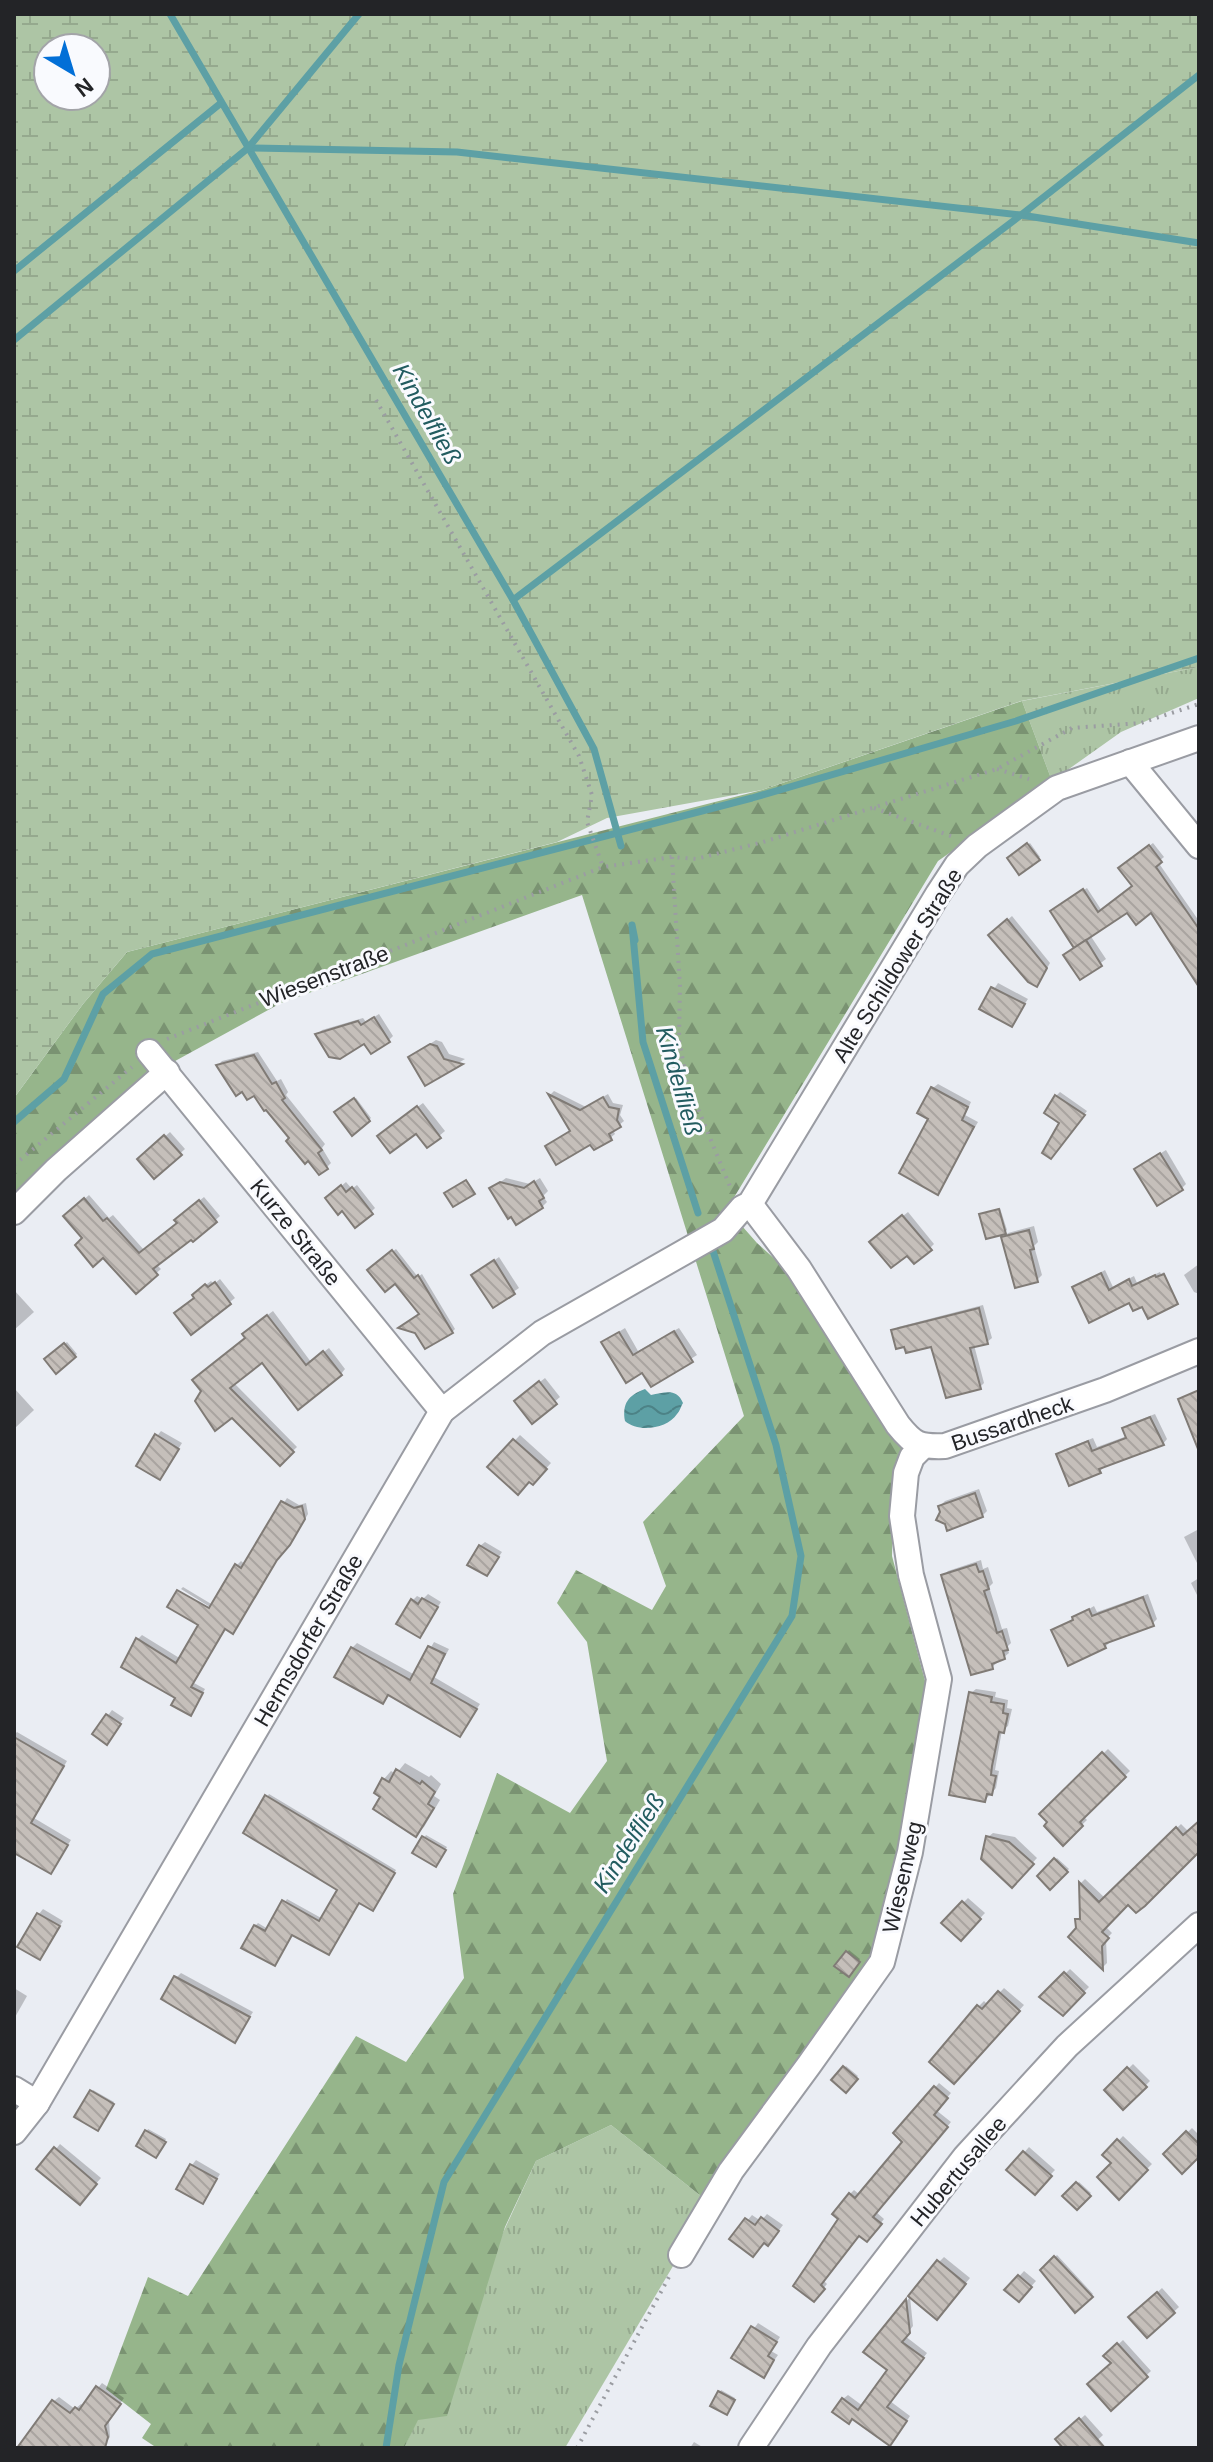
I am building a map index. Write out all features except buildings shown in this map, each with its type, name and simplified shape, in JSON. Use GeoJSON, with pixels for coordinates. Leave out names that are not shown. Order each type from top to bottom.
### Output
{"type":"FeatureCollection","features":[{"type":"Feature","properties":{"kind":"street","name":"Alte Schildower Straße"},"geometry":{"type":"LineString","coordinates":[[694,1246],[723,1230],[746,1206],[957,865],[977,846],[1057,788],[1199,738]]}},
{"type":"Feature","properties":{"kind":"street"},"geometry":{"type":"LineString","coordinates":[[1130,762],[1199,846]]}},
{"type":"Feature","properties":{"kind":"street","name":"Kurze Straße"},"geometry":{"type":"LineString","coordinates":[[149,1052],[442,1411]]}},
{"type":"Feature","properties":{"kind":"street"},"geometry":{"type":"LineString","coordinates":[[14,1212],[56,1170],[167,1072]]}},
{"type":"Feature","properties":{"kind":"street","name":"Bussardheck"},"geometry":{"type":"LineString","coordinates":[[746,1206],[799,1269],[898,1425],[922,1447],[945,1446],[1084,1398],[1199,1351]]}},
{"type":"Feature","properties":{"kind":"street","name":"Hermsdorfer Straße"},"geometry":{"type":"LineString","coordinates":[[14,2132],[37,2103],[442,1411],[542,1333],[694,1246]]}},
{"type":"Feature","properties":{"kind":"street","name":"Wiesenweg"},"geometry":{"type":"LineString","coordinates":[[681,2255],[731,2171],[882,1962],[910,1852],[939,1679],[911,1575],[902,1516],[906,1473],[912,1457],[922,1447]]}},
{"type":"Feature","properties":{"kind":"street","name":"Hubertusallee"},"geometry":{"type":"LineString","coordinates":[[751,2448],[819,2346],[965,2157],[1067,2046],[1199,1925]]}},
{"type":"Feature","properties":{"kind":"street"},"geometry":{"type":"LineString","coordinates":[[14,2089],[37,2103]]}},
{"type":"Feature","properties":{"kind":"path"},"geometry":{"type":"LineString","coordinates":[[376,400],[579,756],[592,795],[587,822],[603,867]]}},
{"type":"Feature","properties":{"kind":"path","name":"Wiesenstraße"},"geometry":{"type":"LineString","coordinates":[[14,1165],[170,1036],[603,867],[672,857],[696,859],[749,845],[997,769],[1072,728],[1141,723],[1199,704]]}},
{"type":"Feature","properties":{"kind":"path"},"geometry":{"type":"LineString","coordinates":[[997,769],[1057,788]]}},
{"type":"Feature","properties":{"kind":"path"},"geometry":{"type":"LineString","coordinates":[[871,807],[977,846]]}},
{"type":"Feature","properties":{"kind":"path"},"geometry":{"type":"LineString","coordinates":[[672,857],[680,986],[679,1040],[687,1082],[720,1166],[746,1206]]}},
{"type":"Feature","properties":{"kind":"path"},"geometry":{"type":"LineString","coordinates":[[577,2448],[681,2255]]}},
{"type":"Feature","properties":{"kind":"green space"},"geometry":{"type":"Polygon","coordinates":[[[14,14],[1199,14],[1199,667],[1021,701],[762,790],[607,818],[557,842],[127,952],[83,1004],[14,1098],[14,14]]]}},
{"type":"Feature","properties":{"kind":"green space"},"geometry":{"type":"Polygon","coordinates":[[[1199,667],[1199,698],[1121,732],[1052,781],[1022,701],[1199,667]]]}},
{"type":"Feature","properties":{"kind":"green space"},"geometry":{"type":"Polygon","coordinates":[[[1022,701],[1052,781],[938,861],[727,1209],[757,1243],[789,1272],[903,1448],[893,1508],[892,1556],[928,1692],[890,1918],[873,1963],[706,2200],[611,2125],[536,2161],[505,2227],[447,2416],[418,2420],[404,2448],[157,2448],[142,2438],[151,2424],[106,2389],[148,2277],[188,2296],[356,2036],[406,2062],[464,1978],[453,1894],[497,1773],[570,1813],[607,1761],[587,1642],[557,1603],[576,1570],[652,1610],[666,1586],[643,1522],[744,1416],[582,895],[281,1003],[166,1066],[14,1194],[14,1098],[83,1004],[127,952],[762,790],[1022,701]]]}},
{"type":"Feature","properties":{"kind":"green space"},"geometry":{"type":"Polygon","coordinates":[[[611,2125],[706,2200],[676,2261],[565,2448],[404,2448],[536,2161],[611,2125]]]}},
{"type":"Feature","properties":{"kind":"water"},"geometry":{"type":"Polygon","coordinates":[[[645,1389],[651,1395],[670,1392],[677,1395],[683,1403],[678,1413],[666,1423],[652,1428],[637,1427],[625,1421],[624,1410],[628,1401],[645,1389]]]}},
{"type":"Feature","properties":{"kind":"waterway","name":"Kindelfließ"},"geometry":{"type":"LineString","coordinates":[[170,14],[513,600],[594,749],[621,846]]}},
{"type":"Feature","properties":{"kind":"waterway"},"geometry":{"type":"LineString","coordinates":[[14,340],[248,148],[359,14]]}},
{"type":"Feature","properties":{"kind":"waterway"},"geometry":{"type":"LineString","coordinates":[[513,600],[1021,215],[1199,75]]}},
{"type":"Feature","properties":{"kind":"waterway"},"geometry":{"type":"LineString","coordinates":[[14,271],[221,103]]}},
{"type":"Feature","properties":{"kind":"waterway"},"geometry":{"type":"LineString","coordinates":[[248,148],[457,152],[1021,215],[1199,243]]}},
{"type":"Feature","properties":{"kind":"waterway"},"geometry":{"type":"LineString","coordinates":[[14,1122],[64,1079],[103,994],[152,954],[752,798],[1016,721],[1199,658]]}},
{"type":"Feature","properties":{"kind":"waterway","name":"Kindelfließ"},"geometry":{"type":"LineString","coordinates":[[635,940],[632,925],[643,1042],[698,1213]]}},
{"type":"Feature","properties":{"kind":"waterway","name":"Kindelfließ"},"geometry":{"type":"LineString","coordinates":[[386,2448],[399,2365],[444,2182],[792,1616],[801,1556],[776,1445],[713,1251]]}}]}
